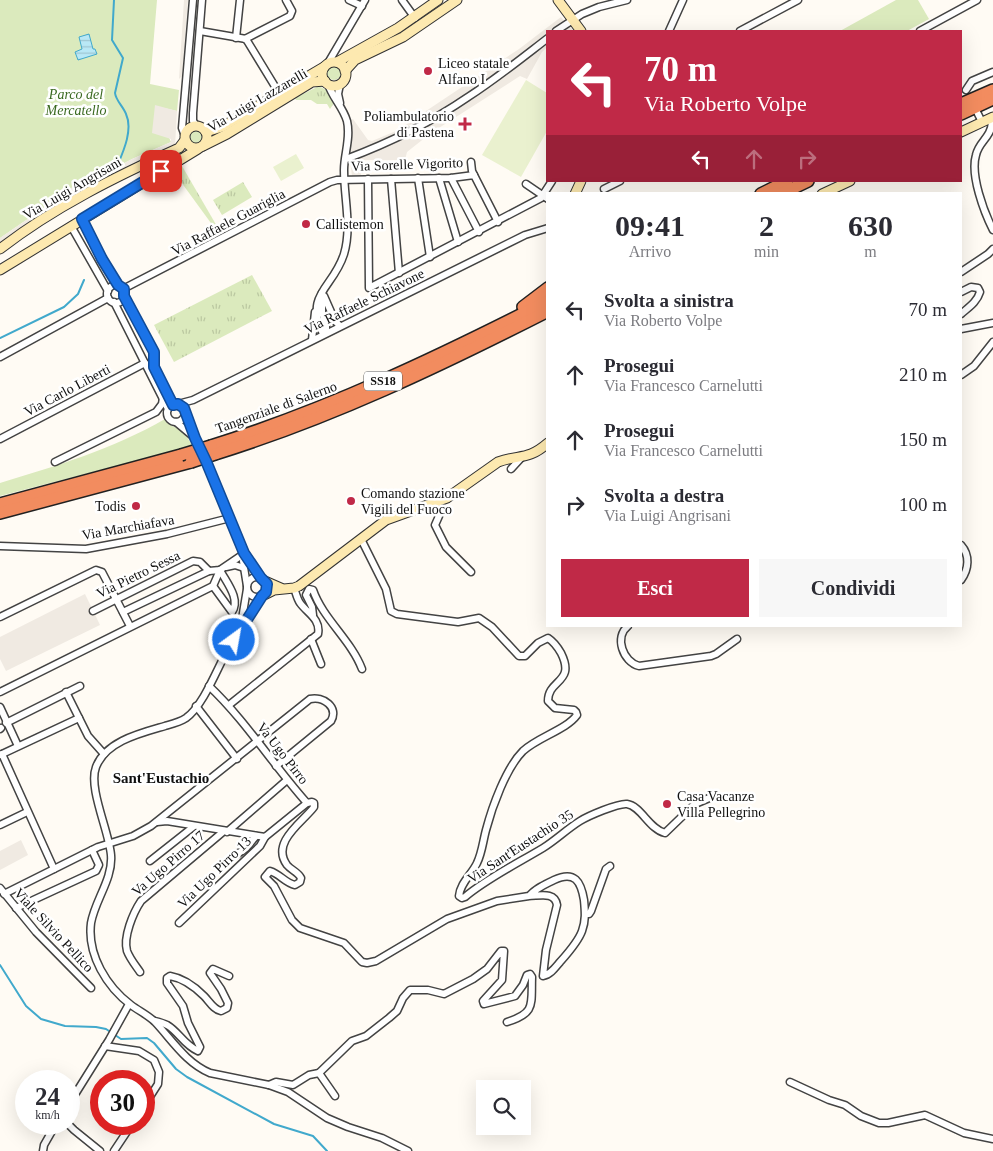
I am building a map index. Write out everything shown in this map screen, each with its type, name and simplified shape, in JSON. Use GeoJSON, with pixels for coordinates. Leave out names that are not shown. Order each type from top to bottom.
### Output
{"type":"FeatureCollection","features":[{"type":"Feature","properties":{"kind":"highway"},"geometry":{"type":"LineString","coordinates":[[964,94],[993,90]]}},
{"type":"Feature","properties":{"kind":"highway"},"geometry":{"type":"LineString","coordinates":[[962,114],[993,99]]}},
{"type":"Feature","properties":{"kind":"highway"},"geometry":{"type":"LineString","coordinates":[[764,192],[785,182]]}},
{"type":"Feature","properties":{"kind":"highway"},"geometry":{"type":"LineString","coordinates":[[785,192],[806,182]]}},
{"type":"Feature","properties":{"kind":"highway"},"geometry":{"type":"LineString","coordinates":[[484,333],[524,307],[546,290]]}},
{"type":"Feature","properties":{"kind":"highway","name":"Tangenziale di Salerno"},"geometry":{"type":"LineString","coordinates":[[0,512],[191,462],[213,450],[357,393],[546,302]]}},
{"type":"Feature","properties":{"kind":"highway","name":"Tangenziale di Salerno"},"geometry":{"type":"LineString","coordinates":[[0,504],[180,455],[213,450],[280,432],[378,393],[546,312]]}},
{"type":"Feature","properties":{"kind":"street"},"geometry":{"type":"LineString","coordinates":[[193,0],[182,128],[188,146],[201,147]]}},
{"type":"Feature","properties":{"kind":"street"},"geometry":{"type":"LineString","coordinates":[[196,126],[193,121],[193,113],[202,0]]}},
{"type":"Feature","properties":{"kind":"street"},"geometry":{"type":"LineString","coordinates":[[236,38],[240,0]]}},
{"type":"Feature","properties":{"kind":"street"},"geometry":{"type":"LineString","coordinates":[[200,31],[246,39],[290,16],[292,11],[286,0]]}},
{"type":"Feature","properties":{"kind":"street"},"geometry":{"type":"LineString","coordinates":[[340,104],[329,89],[322,74],[330,64],[364,3],[349,0]]}},
{"type":"Feature","properties":{"kind":"street"},"geometry":{"type":"LineString","coordinates":[[402,0],[415,18]]}},
{"type":"Feature","properties":{"kind":"street","name":"Via Luigi Lazzarelli"},"geometry":{"type":"LineString","coordinates":[[206,132],[222,127],[330,64],[415,18],[438,0]]}},
{"type":"Feature","properties":{"kind":"street"},"geometry":{"type":"LineString","coordinates":[[345,71],[355,60],[403,37],[457,0]]}},
{"type":"Feature","properties":{"kind":"street"},"geometry":{"type":"LineString","coordinates":[[558,0],[580,30]]}},
{"type":"Feature","properties":{"kind":"street"},"geometry":{"type":"LineString","coordinates":[[557,30],[582,14],[599,7],[627,0]]}},
{"type":"Feature","properties":{"kind":"street"},"geometry":{"type":"LineString","coordinates":[[669,30],[683,0]]}},
{"type":"Feature","properties":{"kind":"street"},"geometry":{"type":"LineString","coordinates":[[742,30],[798,0]]}},
{"type":"Feature","properties":{"kind":"street"},"geometry":{"type":"LineString","coordinates":[[922,30],[977,0]]}},
{"type":"Feature","properties":{"kind":"street"},"geometry":{"type":"LineString","coordinates":[[246,39],[279,93]]}},
{"type":"Feature","properties":{"kind":"street"},"geometry":{"type":"LineString","coordinates":[[346,159],[389,142],[445,112],[474,93],[546,39]]}},
{"type":"Feature","properties":{"kind":"street"},"geometry":{"type":"LineString","coordinates":[[542,42],[546,46]]}},
{"type":"Feature","properties":{"kind":"street"},"geometry":{"type":"LineString","coordinates":[[312,340],[316,303],[339,268],[347,241],[348,227],[344,179],[347,123],[338,94],[340,84],[345,78],[345,71],[342,65],[330,64]]}},
{"type":"Feature","properties":{"kind":"street"},"geometry":{"type":"LineString","coordinates":[[964,94],[972,81],[993,72]]}},
{"type":"Feature","properties":{"kind":"street","name":"Via Luigi Lazzarelli"},"geometry":{"type":"LineString","coordinates":[[201,147],[227,134],[312,82],[326,82]]}},
{"type":"Feature","properties":{"kind":"street"},"geometry":{"type":"LineString","coordinates":[[326,82],[334,85],[340,84]]}},
{"type":"Feature","properties":{"kind":"street"},"geometry":{"type":"LineString","coordinates":[[977,112],[992,122],[992,132],[976,154],[974,170],[993,230]]}},
{"type":"Feature","properties":{"kind":"street"},"geometry":{"type":"LineString","coordinates":[[962,132],[988,119]]}},
{"type":"Feature","properties":{"kind":"street"},"geometry":{"type":"LineString","coordinates":[[0,270],[201,147],[208,138],[202,127],[196,126],[187,130],[185,138]]}},
{"type":"Feature","properties":{"kind":"street","name":"Via Luigi Angrisani"},"geometry":{"type":"LineString","coordinates":[[0,250],[55,212],[110,181],[179,148],[185,138]]}},
{"type":"Feature","properties":{"kind":"street"},"geometry":{"type":"LineString","coordinates":[[471,162],[472,175],[498,222]]}},
{"type":"Feature","properties":{"kind":"street","name":"Via Sorelle Vigorito"},"geometry":{"type":"LineString","coordinates":[[344,179],[451,178],[472,175]]}},
{"type":"Feature","properties":{"kind":"street"},"geometry":{"type":"LineString","coordinates":[[418,178],[430,257]]}},
{"type":"Feature","properties":{"kind":"street"},"geometry":{"type":"LineString","coordinates":[[439,178],[458,242]]}},
{"type":"Feature","properties":{"kind":"street"},"geometry":{"type":"LineString","coordinates":[[451,178],[479,232]]}},
{"type":"Feature","properties":{"kind":"street","name":"Via Raffaele Guariglia"},"geometry":{"type":"LineString","coordinates":[[122,290],[330,182],[344,179]]}},
{"type":"Feature","properties":{"kind":"street"},"geometry":{"type":"LineString","coordinates":[[368,179],[369,288],[545,197],[526,184]]}},
{"type":"Feature","properties":{"kind":"street"},"geometry":{"type":"LineString","coordinates":[[392,179],[399,273]]}},
{"type":"Feature","properties":{"kind":"street"},"geometry":{"type":"LineString","coordinates":[[604,189],[618,182]]}},
{"type":"Feature","properties":{"kind":"street"},"geometry":{"type":"LineString","coordinates":[[826,192],[848,182]]}},
{"type":"Feature","properties":{"kind":"street"},"geometry":{"type":"LineString","coordinates":[[82,219],[154,352],[154,367],[172,408],[172,421],[176,422],[195,438]]}},
{"type":"Feature","properties":{"kind":"street"},"geometry":{"type":"LineString","coordinates":[[71,226],[163,398],[172,408]]}},
{"type":"Feature","properties":{"kind":"street","name":"Via Raffaele Schiavone"},"geometry":{"type":"LineString","coordinates":[[156,412],[193,400],[525,235],[546,229]]}},
{"type":"Feature","properties":{"kind":"street"},"geometry":{"type":"LineString","coordinates":[[15,238],[9,245],[10,251],[17,255],[26,254]]}},
{"type":"Feature","properties":{"kind":"street"},"geometry":{"type":"LineString","coordinates":[[962,271],[993,249]]}},
{"type":"Feature","properties":{"kind":"street"},"geometry":{"type":"LineString","coordinates":[[110,297],[111,287],[122,290]]}},
{"type":"Feature","properties":{"kind":"street"},"geometry":{"type":"LineString","coordinates":[[962,292],[971,287],[978,288],[980,292],[973,304],[962,313]]}},
{"type":"Feature","properties":{"kind":"street"},"geometry":{"type":"LineString","coordinates":[[110,297],[120,302],[122,290]]}},
{"type":"Feature","properties":{"kind":"street"},"geometry":{"type":"LineString","coordinates":[[322,292],[335,321],[340,326]]}},
{"type":"Feature","properties":{"kind":"street"},"geometry":{"type":"LineString","coordinates":[[322,292],[322,312],[326,325],[325,333]]}},
{"type":"Feature","properties":{"kind":"street"},"geometry":{"type":"LineString","coordinates":[[0,356],[110,297]]}},
{"type":"Feature","properties":{"kind":"street"},"geometry":{"type":"LineString","coordinates":[[316,303],[316,312],[325,333]]}},
{"type":"Feature","properties":{"kind":"street"},"geometry":{"type":"LineString","coordinates":[[962,329],[993,323]]}},
{"type":"Feature","properties":{"kind":"street"},"geometry":{"type":"LineString","coordinates":[[962,374],[974,366],[993,342]]}},
{"type":"Feature","properties":{"kind":"street","name":"Via Carlo Liberti"},"geometry":{"type":"LineString","coordinates":[[0,439],[145,363]]}},
{"type":"Feature","properties":{"kind":"street"},"geometry":{"type":"LineString","coordinates":[[55,462],[156,412],[162,404],[163,398]]}},
{"type":"Feature","properties":{"kind":"street","name":"Via Raffaele Schiavone"},"geometry":{"type":"LineString","coordinates":[[176,422],[182,419],[193,400]]}},
{"type":"Feature","properties":{"kind":"street"},"geometry":{"type":"LineString","coordinates":[[172,408],[181,406],[185,412],[244,553],[268,587],[240,628],[209,686],[187,718],[142,732],[111,747],[96,767],[94,780],[111,854],[110,872],[92,923],[91,937],[100,969],[119,994],[129,1004],[154,1020],[166,1025],[189,1047],[198,1051],[200,1047],[188,1022],[183,1006],[167,983],[167,978],[170,976],[174,977],[190,985],[203,994],[218,1011],[222,1011],[227,1008],[228,1003],[210,973],[213,969],[229,976]]}},
{"type":"Feature","properties":{"kind":"street"},"geometry":{"type":"LineString","coordinates":[[244,553],[247,588],[254,597],[274,590],[294,588],[386,520],[436,503],[454,494],[498,462],[537,452],[546,445]]}},
{"type":"Feature","properties":{"kind":"street"},"geometry":{"type":"LineString","coordinates":[[511,469],[522,457]]}},
{"type":"Feature","properties":{"kind":"street"},"geometry":{"type":"LineString","coordinates":[[436,503],[439,516],[435,525],[442,543],[471,572]]}},
{"type":"Feature","properties":{"kind":"street","name":"Via Marchiafava"},"geometry":{"type":"LineString","coordinates":[[0,546],[86,549],[167,534],[230,518]]}},
{"type":"Feature","properties":{"kind":"street","name":"Via Sant'Eustachio 35"},"geometry":{"type":"LineString","coordinates":[[361,539],[386,589],[391,611],[397,614],[458,622],[479,618],[492,627],[519,656],[525,656],[538,643],[548,638],[557,646],[566,665],[566,672],[548,695],[548,701],[555,708],[574,710],[577,715],[572,721],[536,741],[517,759],[495,799],[477,864],[465,882],[459,896],[465,898],[557,839],[580,821],[608,809],[625,804],[633,806],[652,826],[665,834],[695,804],[714,796]]}},
{"type":"Feature","properties":{"kind":"street"},"geometry":{"type":"LineString","coordinates":[[962,546],[966,552],[967,560],[967,568],[962,578]]}},
{"type":"Feature","properties":{"kind":"street","name":"Via Pietro Sessa"},"geometry":{"type":"LineString","coordinates":[[93,610],[193,561],[200,562],[209,571],[222,568],[244,553]]}},
{"type":"Feature","properties":{"kind":"street"},"geometry":{"type":"LineString","coordinates":[[222,568],[235,565],[244,568]]}},
{"type":"Feature","properties":{"kind":"street"},"geometry":{"type":"LineString","coordinates":[[0,692],[213,586],[222,568]]}},
{"type":"Feature","properties":{"kind":"street"},"geometry":{"type":"LineString","coordinates":[[213,586],[232,612],[235,607],[235,598],[222,568]]}},
{"type":"Feature","properties":{"kind":"street"},"geometry":{"type":"LineString","coordinates":[[0,617],[96,570],[102,572],[130,626]]}},
{"type":"Feature","properties":{"kind":"street"},"geometry":{"type":"LineString","coordinates":[[123,612],[209,571]]}},
{"type":"Feature","properties":{"kind":"street"},"geometry":{"type":"LineString","coordinates":[[240,628],[247,588],[252,579],[263,579],[283,589]]}},
{"type":"Feature","properties":{"kind":"street"},"geometry":{"type":"LineString","coordinates":[[294,588],[298,601],[312,615]]}},
{"type":"Feature","properties":{"kind":"street"},"geometry":{"type":"LineString","coordinates":[[229,705],[318,634],[318,629],[312,615],[312,607],[306,595],[309,589],[314,590],[318,604],[355,654],[362,669]]}},
{"type":"Feature","properties":{"kind":"street"},"geometry":{"type":"LineString","coordinates":[[627,627],[622,635],[622,648],[632,662],[639,666],[711,656],[737,639]]}},
{"type":"Feature","properties":{"kind":"street"},"geometry":{"type":"LineString","coordinates":[[311,639],[321,664]]}},
{"type":"Feature","properties":{"kind":"street"},"geometry":{"type":"LineString","coordinates":[[3,726],[80,686]]}},
{"type":"Feature","properties":{"kind":"street","name":"Va Ugo Pirro"},"geometry":{"type":"LineString","coordinates":[[209,686],[229,705],[307,803],[265,837]]}},
{"type":"Feature","properties":{"kind":"street"},"geometry":{"type":"LineString","coordinates":[[66,692],[88,736],[104,754]]}},
{"type":"Feature","properties":{"kind":"street"},"geometry":{"type":"LineString","coordinates":[[2,891],[54,869],[109,842],[133,836],[157,822],[177,807],[310,699],[320,698],[330,705],[334,716],[331,720],[276,766]]}},
{"type":"Feature","properties":{"kind":"street"},"geometry":{"type":"LineString","coordinates":[[196,706],[237,759]]}},
{"type":"Feature","properties":{"kind":"street"},"geometry":{"type":"LineString","coordinates":[[0,707],[3,726],[18,746]]}},
{"type":"Feature","properties":{"kind":"street"},"geometry":{"type":"LineString","coordinates":[[54,869],[1,755],[79,718]]}},
{"type":"Feature","properties":{"kind":"street","name":"Va Ugo Pirro 17"},"geometry":{"type":"LineString","coordinates":[[140,972],[127,951],[126,942],[141,901],[287,780]]}},
{"type":"Feature","properties":{"kind":"street"},"geometry":{"type":"LineString","coordinates":[[307,803],[312,802],[314,806],[294,826],[288,835],[282,854],[287,865],[299,874],[300,882],[295,885],[288,883],[270,871],[265,877],[274,886],[292,920],[300,928],[344,943],[362,962],[376,961],[447,919],[497,901],[529,896],[549,896],[557,900],[557,905],[546,950],[543,976],[548,975],[561,961],[582,932],[586,914],[582,888],[576,879],[571,877],[559,878],[534,889],[529,896]]}},
{"type":"Feature","properties":{"kind":"street"},"geometry":{"type":"LineString","coordinates":[[177,807],[177,824]]}},
{"type":"Feature","properties":{"kind":"street"},"geometry":{"type":"LineString","coordinates":[[0,825],[26,812]]}},
{"type":"Feature","properties":{"kind":"street"},"geometry":{"type":"LineString","coordinates":[[157,822],[167,821],[225,832],[265,837]]}},
{"type":"Feature","properties":{"kind":"street"},"geometry":{"type":"LineString","coordinates":[[150,861],[194,826]]}},
{"type":"Feature","properties":{"kind":"street"},"geometry":{"type":"LineString","coordinates":[[236,855],[246,848],[256,836]]}},
{"type":"Feature","properties":{"kind":"street","name":"Via Ugo Pirro 13"},"geometry":{"type":"LineString","coordinates":[[179,923],[260,846],[265,837]]}},
{"type":"Feature","properties":{"kind":"street"},"geometry":{"type":"LineString","coordinates":[[16,908],[96,870],[99,866],[92,850]]}},
{"type":"Feature","properties":{"kind":"street"},"geometry":{"type":"LineString","coordinates":[[586,914],[589,914],[591,911],[606,869],[610,866]]}},
{"type":"Feature","properties":{"kind":"street","name":"Viale Silvio Pellico"},"geometry":{"type":"LineString","coordinates":[[2,891],[36,932],[91,988]]}},
{"type":"Feature","properties":{"kind":"street"},"geometry":{"type":"LineString","coordinates":[[268,1085],[276,1082],[293,1085],[309,1075],[319,1073],[352,1040],[366,1036],[397,1011],[403,998],[410,990],[428,990],[444,994],[473,979],[488,968],[501,951],[504,951],[502,980],[483,1001],[484,1004],[515,996],[520,991],[527,975],[530,974],[532,977],[530,1007],[521,1018],[507,1022]]}},
{"type":"Feature","properties":{"kind":"street"},"geometry":{"type":"LineString","coordinates":[[80,1086],[129,1004]]}},
{"type":"Feature","properties":{"kind":"street"},"geometry":{"type":"LineString","coordinates":[[154,1020],[187,1058],[202,1070],[268,1085],[288,1092],[327,1118],[382,1138],[408,1151]]}},
{"type":"Feature","properties":{"kind":"street"},"geometry":{"type":"LineString","coordinates":[[107,1043],[138,1051],[154,1060],[159,1072],[158,1084],[155,1089]]}},
{"type":"Feature","properties":{"kind":"street"},"geometry":{"type":"LineString","coordinates":[[319,1073],[335,1096]]}},
{"type":"Feature","properties":{"kind":"street"},"geometry":{"type":"LineString","coordinates":[[790,1082],[829,1100],[845,1105],[861,1116],[879,1123],[888,1124],[925,1114],[964,1133],[993,1139]]}},
{"type":"Feature","properties":{"kind":"street"},"geometry":{"type":"LineString","coordinates":[[43,1151],[50,1135]]}},
{"type":"Feature","properties":{"kind":"street"},"geometry":{"type":"LineString","coordinates":[[80,1135],[100,1151]]}},
{"type":"Feature","properties":{"kind":"street"},"geometry":{"type":"LineString","coordinates":[[114,1151],[125,1135]]}},
{"type":"Feature","properties":{"kind":"green space","name":"Parco del Mercatello"},"geometry":{"type":"Polygon","coordinates":[[[0,0],[157,0],[150,84],[179,90],[177,111],[155,106],[171,142],[132,159],[77,188],[75,186],[50,200],[51,203],[0,238],[0,0]]]}},
{"type":"Feature","properties":{"kind":"green space"},"geometry":{"type":"Polygon","coordinates":[[[896,0],[918,0],[929,19],[909,30],[842,30],[896,0]]]}},
{"type":"Feature","properties":{"kind":"green space"},"geometry":{"type":"Polygon","coordinates":[[[331,66],[337,66],[341,73],[337,80],[331,80],[327,76],[327,70],[331,66]]]}},
{"type":"Feature","properties":{"kind":"green space"},"geometry":{"type":"Polygon","coordinates":[[[526,80],[546,92],[546,133],[521,177],[482,155],[526,80]]]}},
{"type":"Feature","properties":{"kind":"green space"},"geometry":{"type":"Polygon","coordinates":[[[319,86],[326,90],[334,103],[330,109],[327,104],[317,104],[311,100],[296,100],[295,98],[319,86]]]}},
{"type":"Feature","properties":{"kind":"green space"},"geometry":{"type":"Polygon","coordinates":[[[194,130],[200,130],[204,137],[200,144],[194,144],[190,140],[190,134],[194,130]]]}},
{"type":"Feature","properties":{"kind":"green space"},"geometry":{"type":"Polygon","coordinates":[[[182,150],[185,151],[184,154],[147,174],[144,168],[182,150]]]}},
{"type":"Feature","properties":{"kind":"green space"},"geometry":{"type":"Polygon","coordinates":[[[296,154],[304,168],[281,181],[273,167],[296,154]]]}},
{"type":"Feature","properties":{"kind":"green space"},"geometry":{"type":"Polygon","coordinates":[[[182,166],[218,228],[216,230],[173,171],[182,166]]]}},
{"type":"Feature","properties":{"kind":"green space"},"geometry":{"type":"Polygon","coordinates":[[[243,182],[252,197],[222,215],[213,200],[243,182]]]}},
{"type":"Feature","properties":{"kind":"green space"},"geometry":{"type":"Polygon","coordinates":[[[252,275],[272,311],[174,362],[154,325],[252,275]]]}},
{"type":"Feature","properties":{"kind":"green space"},"geometry":{"type":"Polygon","coordinates":[[[165,419],[172,426],[182,430],[193,446],[0,496],[0,483],[105,448],[165,419]]]}},
{"type":"Feature","properties":{"kind":"shaded area"},"geometry":{"type":"Polygon","coordinates":[[[184,0],[188,0],[182,76],[179,79],[184,0]]]}},
{"type":"Feature","properties":{"kind":"shaded area"},"geometry":{"type":"Polygon","coordinates":[[[561,17],[573,30],[546,30],[546,48],[527,79],[520,76],[431,133],[407,152],[405,160],[362,160],[361,175],[352,176],[349,153],[350,121],[353,119],[368,140],[372,141],[396,131],[519,49],[561,17]]]}},
{"type":"Feature","properties":{"kind":"shaded area"},"geometry":{"type":"Polygon","coordinates":[[[155,105],[177,111],[175,146],[0,246],[0,238],[50,204],[50,200],[75,186],[77,188],[132,159],[171,142],[171,139],[152,133],[155,105]]]}},
{"type":"Feature","properties":{"kind":"shaded area"},"geometry":{"type":"Polygon","coordinates":[[[85,594],[100,625],[6,671],[0,659],[0,637],[85,594]]]}},
{"type":"Feature","properties":{"kind":"shaded area"},"geometry":{"type":"Polygon","coordinates":[[[21,840],[28,855],[0,870],[0,851],[21,840]]]}},
{"type":"Feature","properties":{"kind":"water"},"geometry":{"type":"Polygon","coordinates":[[[89,34],[93,49],[95,49],[97,54],[78,60],[75,52],[82,49],[79,37],[89,34]]]}},
{"type":"Feature","properties":{"kind":"waterway"},"geometry":{"type":"LineString","coordinates":[[114,0],[112,40],[123,58],[115,93],[126,114],[129,126],[127,139],[118,164]]}},
{"type":"Feature","properties":{"kind":"waterway"},"geometry":{"type":"LineString","coordinates":[[0,338],[64,307],[78,294],[84,280]]}},
{"type":"Feature","properties":{"kind":"waterway"},"geometry":{"type":"LineString","coordinates":[[0,965],[26,1006],[41,1019],[65,1026],[106,1029],[121,1039],[147,1038],[154,1043],[176,1069],[187,1077],[274,1124],[313,1136],[327,1151]]}},
{"type":"Feature","properties":{"kind":"place","name":"Liceo statale Alfano I"},"geometry":{"type":"Point","coordinates":[428,71]}},
{"type":"Feature","properties":{"kind":"place","name":"Poliambulatorio di Pastena"},"geometry":{"type":"Point","coordinates":[465,124]}},
{"type":"Feature","properties":{"kind":"place","name":"Callistemon"},"geometry":{"type":"Point","coordinates":[306,224]}},
{"type":"Feature","properties":{"kind":"place","name":"Comando stazione Vigili del Fuoco"},"geometry":{"type":"Point","coordinates":[351,501]}},
{"type":"Feature","properties":{"kind":"place","name":"Todis"},"geometry":{"type":"Point","coordinates":[136,506]}},
{"type":"Feature","properties":{"kind":"place","name":"Casa Vacanze Villa Pellegrino"},"geometry":{"type":"Point","coordinates":[667,804]}},
{"type":"Feature","properties":{"kind":"district","name":"Sant'Eustachio"},"geometry":{"type":"Point","coordinates":[161,778]}},
{"type":"Feature","properties":{"kind":"route"},"geometry":{"type":"LineString","coordinates":[[161,171],[82,219],[102,259],[118,285],[124,289],[124,296],[154,352],[153,359],[156,375],[173,405],[178,404],[184,408],[244,553],[267,584],[266,592],[240,628],[234,640]]}}]}
